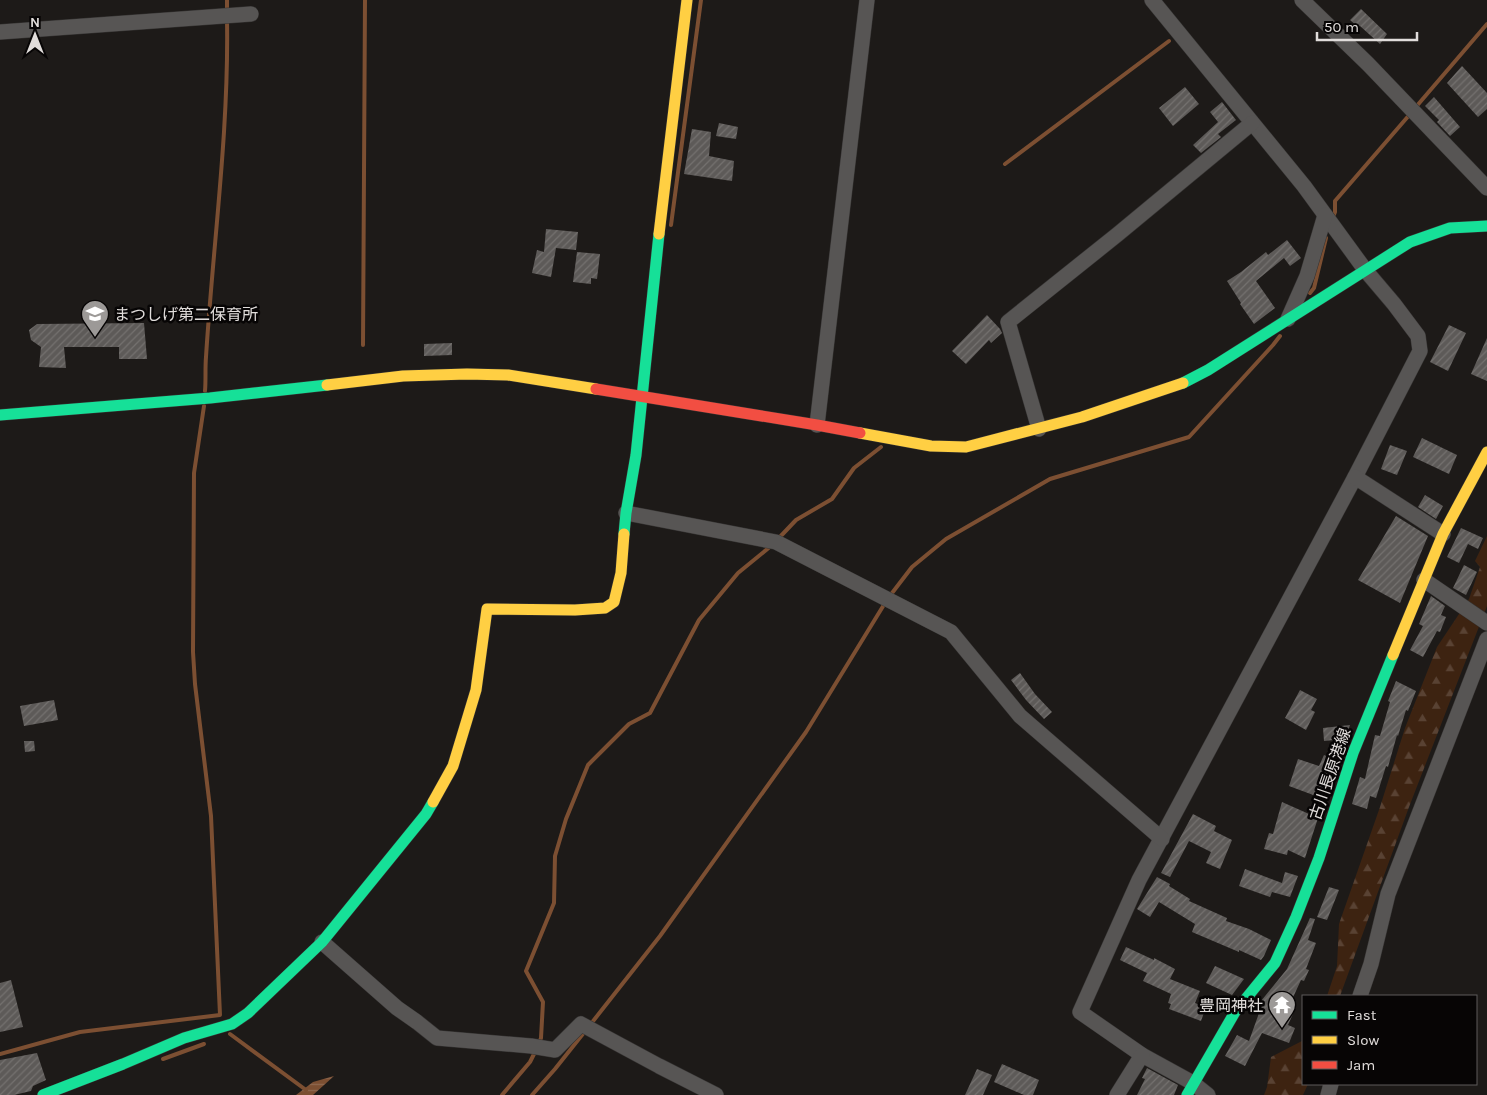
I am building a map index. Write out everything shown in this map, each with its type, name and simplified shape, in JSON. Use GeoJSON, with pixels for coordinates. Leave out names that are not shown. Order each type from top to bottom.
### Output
{"type":"FeatureCollection","features":[{"type":"Feature","properties":{"kind":"street"},"geometry":{"type":"LineString","coordinates":[[43,1095],[184,1038],[232,1024],[248,1013],[322,942],[426,814],[453,766],[476,690],[487,609],[575,610],[605,608],[614,602],[621,573],[626,513],[636,455],[687,0]]}},
{"type":"Feature","properties":{"kind":"street"},"geometry":{"type":"LineString","coordinates":[[817,425],[867,0]]}},
{"type":"Feature","properties":{"kind":"street"},"geometry":{"type":"LineString","coordinates":[[1152,0],[1304,186],[1366,271],[1418,336],[1420,351],[1355,477],[1139,880],[1080,1012],[1190,1089],[1208,1095]]}},
{"type":"Feature","properties":{"kind":"street"},"geometry":{"type":"LineString","coordinates":[[1302,0],[1368,64],[1487,188]]}},
{"type":"Feature","properties":{"kind":"street"},"geometry":{"type":"LineString","coordinates":[[0,32],[251,14]]}},
{"type":"Feature","properties":{"kind":"street"},"geometry":{"type":"LineString","coordinates":[[1038,429],[1008,322],[1252,123]]}},
{"type":"Feature","properties":{"kind":"street"},"geometry":{"type":"LineString","coordinates":[[1287,320],[1307,276],[1325,215]]}},
{"type":"Feature","properties":{"kind":"street"},"geometry":{"type":"LineString","coordinates":[[0,415],[210,398],[403,376],[508,374],[923,444],[966,447],[1090,414],[1179,385],[1208,370],[1410,242],[1450,228],[1487,226]]}},
{"type":"Feature","properties":{"kind":"street","name":"古川長原港線"},"geometry":{"type":"LineString","coordinates":[[1190,1089],[1236,1012],[1275,963],[1291,929],[1319,858],[1353,752],[1443,534],[1487,452]]}},
{"type":"Feature","properties":{"kind":"street"},"geometry":{"type":"LineString","coordinates":[[1355,477],[1443,534]]}},
{"type":"Feature","properties":{"kind":"street"},"geometry":{"type":"LineString","coordinates":[[626,513],[769,541],[950,632],[1020,716],[1162,839]]}},
{"type":"Feature","properties":{"kind":"street"},"geometry":{"type":"LineString","coordinates":[[1424,580],[1487,623]]}},
{"type":"Feature","properties":{"kind":"street"},"geometry":{"type":"LineString","coordinates":[[1360,995],[1371,964],[1388,894],[1487,639]]}},
{"type":"Feature","properties":{"kind":"street"},"geometry":{"type":"LineString","coordinates":[[322,942],[397,1008],[437,1038],[531,1046],[555,1050],[580,1024],[716,1095]]}},
{"type":"Feature","properties":{"kind":"street"},"geometry":{"type":"LineString","coordinates":[[1117,1095],[1142,1055]]}},
{"type":"Feature","properties":{"kind":"green space"},"geometry":{"type":"Polygon","coordinates":[[[1487,536],[1487,606],[1409,807],[1340,995],[1327,995],[1337,966],[1339,924],[1380,807],[1405,728],[1437,647],[1469,599],[1480,567],[1475,561],[1487,536]]]}},
{"type":"Feature","properties":{"kind":"green space"},"geometry":{"type":"Polygon","coordinates":[[[1302,1041],[1302,1085],[1308,1085],[1303,1095],[1264,1095],[1267,1087],[1271,1057],[1302,1041]]]}},
{"type":"Feature","properties":{"kind":"shaded area"},"geometry":{"type":"Polygon","coordinates":[[[334,1076],[313,1095],[296,1095],[313,1082],[334,1076]]]}},
{"type":"Feature","properties":{"kind":"building"},"geometry":{"type":"Polygon","coordinates":[[[1361,9],[1387,34],[1380,44],[1360,26],[1358,27],[1350,20],[1361,9]]]}},
{"type":"Feature","properties":{"kind":"building"},"geometry":{"type":"Polygon","coordinates":[[[1462,66],[1487,93],[1487,109],[1478,117],[1447,83],[1462,66]]]}},
{"type":"Feature","properties":{"kind":"building"},"geometry":{"type":"Polygon","coordinates":[[[1185,87],[1199,104],[1173,126],[1159,108],[1185,87]]]}},
{"type":"Feature","properties":{"kind":"building"},"geometry":{"type":"Polygon","coordinates":[[[1434,97],[1460,127],[1450,136],[1437,122],[1439,120],[1425,106],[1434,97]]]}},
{"type":"Feature","properties":{"kind":"building"},"geometry":{"type":"Polygon","coordinates":[[[1222,102],[1236,120],[1218,134],[1221,137],[1201,153],[1193,145],[1218,122],[1210,112],[1222,102]]]}},
{"type":"Feature","properties":{"kind":"building"},"geometry":{"type":"Polygon","coordinates":[[[719,123],[738,127],[736,139],[716,136],[719,123]]]}},
{"type":"Feature","properties":{"kind":"building"},"geometry":{"type":"Polygon","coordinates":[[[692,129],[711,132],[709,156],[734,161],[732,181],[684,174],[692,129]]]}},
{"type":"Feature","properties":{"kind":"building"},"geometry":{"type":"Polygon","coordinates":[[[546,229],[578,232],[576,250],[556,248],[551,277],[532,273],[537,250],[544,252],[546,229]]]}},
{"type":"Feature","properties":{"kind":"building"},"geometry":{"type":"Polygon","coordinates":[[[1287,240],[1301,258],[1290,266],[1284,258],[1256,281],[1275,308],[1254,324],[1227,281],[1266,252],[1268,255],[1287,240]]]}},
{"type":"Feature","properties":{"kind":"building"},"geometry":{"type":"Polygon","coordinates":[[[577,252],[600,254],[597,279],[591,278],[591,284],[573,282],[577,252]]]}},
{"type":"Feature","properties":{"kind":"building"},"geometry":{"type":"Polygon","coordinates":[[[987,315],[1002,333],[991,343],[989,340],[966,364],[952,351],[987,315]]]}},
{"type":"Feature","properties":{"kind":"building"},"geometry":{"type":"Polygon","coordinates":[[[144,323],[147,359],[119,359],[119,347],[64,347],[66,368],[39,367],[41,347],[31,340],[29,330],[37,324],[144,323]]]}},
{"type":"Feature","properties":{"kind":"building"},"geometry":{"type":"Polygon","coordinates":[[[1449,325],[1466,333],[1448,371],[1430,362],[1449,325]]]}},
{"type":"Feature","properties":{"kind":"building"},"geometry":{"type":"Polygon","coordinates":[[[1487,338],[1487,381],[1471,374],[1487,338]]]}},
{"type":"Feature","properties":{"kind":"building"},"geometry":{"type":"Polygon","coordinates":[[[452,343],[452,355],[424,356],[424,344],[452,343]]]}},
{"type":"Feature","properties":{"kind":"building"},"geometry":{"type":"Polygon","coordinates":[[[1422,438],[1457,455],[1449,474],[1413,457],[1422,438]]]}},
{"type":"Feature","properties":{"kind":"building"},"geometry":{"type":"Polygon","coordinates":[[[1390,445],[1407,451],[1397,475],[1381,469],[1390,445]]]}},
{"type":"Feature","properties":{"kind":"building"},"geometry":{"type":"Polygon","coordinates":[[[1425,495],[1443,506],[1436,519],[1418,507],[1425,495]]]}},
{"type":"Feature","properties":{"kind":"building"},"geometry":{"type":"Polygon","coordinates":[[[1396,516],[1428,536],[1400,603],[1358,580],[1396,516]]]}},
{"type":"Feature","properties":{"kind":"building"},"geometry":{"type":"Polygon","coordinates":[[[1461,528],[1483,538],[1478,549],[1468,544],[1459,563],[1447,557],[1461,528]]]}},
{"type":"Feature","properties":{"kind":"building"},"geometry":{"type":"Polygon","coordinates":[[[1464,565],[1477,572],[1466,595],[1453,588],[1464,565]]]}},
{"type":"Feature","properties":{"kind":"building"},"geometry":{"type":"Polygon","coordinates":[[[1431,596],[1445,606],[1441,615],[1446,617],[1440,632],[1437,631],[1423,657],[1410,650],[1423,626],[1419,624],[1431,596]]]}},
{"type":"Feature","properties":{"kind":"building"},"geometry":{"type":"Polygon","coordinates":[[[1020,673],[1035,694],[1052,712],[1044,719],[1011,680],[1020,673]]]}},
{"type":"Feature","properties":{"kind":"building"},"geometry":{"type":"Polygon","coordinates":[[[1396,681],[1416,691],[1408,711],[1406,710],[1376,798],[1370,796],[1367,809],[1352,804],[1360,777],[1365,779],[1375,735],[1380,736],[1390,702],[1388,701],[1396,681]]]}},
{"type":"Feature","properties":{"kind":"building"},"geometry":{"type":"Polygon","coordinates":[[[1300,690],[1317,699],[1311,710],[1315,712],[1306,730],[1285,718],[1300,690]]]}},
{"type":"Feature","properties":{"kind":"building"},"geometry":{"type":"Polygon","coordinates":[[[54,700],[58,720],[24,726],[20,706],[54,700]]]}},
{"type":"Feature","properties":{"kind":"building"},"geometry":{"type":"Polygon","coordinates":[[[1350,725],[1345,739],[1324,741],[1323,728],[1350,725]]]}},
{"type":"Feature","properties":{"kind":"building"},"geometry":{"type":"Polygon","coordinates":[[[24,741],[34,741],[35,751],[25,752],[24,741]]]}},
{"type":"Feature","properties":{"kind":"building"},"geometry":{"type":"Polygon","coordinates":[[[1324,755],[1337,761],[1324,799],[1289,786],[1298,759],[1319,766],[1324,755]]]}},
{"type":"Feature","properties":{"kind":"building"},"geometry":{"type":"Polygon","coordinates":[[[1282,802],[1318,818],[1305,858],[1288,850],[1287,855],[1264,849],[1269,833],[1273,834],[1282,802]]]}},
{"type":"Feature","properties":{"kind":"building"},"geometry":{"type":"Polygon","coordinates":[[[1193,814],[1216,826],[1214,831],[1232,840],[1220,869],[1206,863],[1211,852],[1189,841],[1170,877],[1161,873],[1193,814]]]}},
{"type":"Feature","properties":{"kind":"building"},"geometry":{"type":"Polygon","coordinates":[[[1245,869],[1282,883],[1285,872],[1298,876],[1290,897],[1272,892],[1270,897],[1239,886],[1245,869]]]}},
{"type":"Feature","properties":{"kind":"building"},"geometry":{"type":"Polygon","coordinates":[[[1157,877],[1190,899],[1189,901],[1227,918],[1226,921],[1249,929],[1271,940],[1261,960],[1192,932],[1195,924],[1159,902],[1150,917],[1137,909],[1157,877]]]}},
{"type":"Feature","properties":{"kind":"building"},"geometry":{"type":"Polygon","coordinates":[[[1329,887],[1339,890],[1327,920],[1317,917],[1329,887]]]}},
{"type":"Feature","properties":{"kind":"building"},"geometry":{"type":"Polygon","coordinates":[[[1310,918],[1315,919],[1308,940],[1316,943],[1306,969],[1309,970],[1304,981],[1301,980],[1290,1004],[1296,1007],[1288,1025],[1295,1028],[1289,1043],[1262,1033],[1245,1066],[1225,1056],[1237,1035],[1249,1041],[1263,1002],[1261,1001],[1287,969],[1310,918]]]}},
{"type":"Feature","properties":{"kind":"building"},"geometry":{"type":"Polygon","coordinates":[[[1126,947],[1175,969],[1170,979],[1200,991],[1195,1003],[1206,1007],[1201,1021],[1169,1009],[1171,1004],[1168,1003],[1171,994],[1143,981],[1147,973],[1120,960],[1126,947]]]}},
{"type":"Feature","properties":{"kind":"building"},"geometry":{"type":"Polygon","coordinates":[[[1215,966],[1244,979],[1232,995],[1206,983],[1215,966]]]}},
{"type":"Feature","properties":{"kind":"building"},"geometry":{"type":"Polygon","coordinates":[[[11,980],[23,1027],[0,1032],[0,983],[11,980]]]}},
{"type":"Feature","properties":{"kind":"building"},"geometry":{"type":"Polygon","coordinates":[[[37,1053],[46,1080],[33,1086],[31,1091],[14,1095],[0,1095],[0,1060],[37,1053]]]}},
{"type":"Feature","properties":{"kind":"building"},"geometry":{"type":"Polygon","coordinates":[[[1002,1064],[1039,1080],[1033,1095],[1024,1095],[994,1082],[1002,1064]]]}},
{"type":"Feature","properties":{"kind":"building"},"geometry":{"type":"Polygon","coordinates":[[[1147,1068],[1178,1085],[1174,1095],[1137,1095],[1145,1079],[1142,1078],[1147,1068]]]}},
{"type":"Feature","properties":{"kind":"building"},"geometry":{"type":"Polygon","coordinates":[[[977,1069],[992,1075],[983,1095],[965,1095],[977,1069]]]}},
{"type":"Feature","properties":{"kind":"waterway"},"geometry":{"type":"LineString","coordinates":[[227,0],[227,12]]}},
{"type":"Feature","properties":{"kind":"waterway"},"geometry":{"type":"LineString","coordinates":[[363,345],[365,0]]}},
{"type":"Feature","properties":{"kind":"waterway"},"geometry":{"type":"LineString","coordinates":[[671,225],[701,0]]}},
{"type":"Feature","properties":{"kind":"waterway"},"geometry":{"type":"LineString","coordinates":[[205,391],[209,315],[226,104],[227,19]]}},
{"type":"Feature","properties":{"kind":"waterway"},"geometry":{"type":"LineString","coordinates":[[1415,108],[1487,24]]}},
{"type":"Feature","properties":{"kind":"waterway"},"geometry":{"type":"LineString","coordinates":[[1005,164],[1169,41]]}},
{"type":"Feature","properties":{"kind":"waterway"},"geometry":{"type":"LineString","coordinates":[[1333,217],[1335,201],[1411,113]]}},
{"type":"Feature","properties":{"kind":"waterway"},"geometry":{"type":"LineString","coordinates":[[1310,293],[1314,288],[1326,238]]}},
{"type":"Feature","properties":{"kind":"waterway"},"geometry":{"type":"LineString","coordinates":[[889,597],[912,567],[946,539],[1050,479],[1189,437],[1280,336]]}},
{"type":"Feature","properties":{"kind":"waterway"},"geometry":{"type":"LineString","coordinates":[[0,1054],[80,1032],[220,1015],[211,816],[195,684],[193,652],[194,473],[204,406]]}},
{"type":"Feature","properties":{"kind":"waterway"},"geometry":{"type":"LineString","coordinates":[[778,539],[796,520],[832,499],[854,468],[881,447]]}},
{"type":"Feature","properties":{"kind":"waterway"},"geometry":{"type":"LineString","coordinates":[[539,1043],[541,1038],[543,1002],[526,971],[554,903],[555,856],[566,819],[588,765],[629,724],[650,713],[699,620],[738,573],[771,546]]}},
{"type":"Feature","properties":{"kind":"waterway"},"geometry":{"type":"LineString","coordinates":[[590,1025],[660,936],[806,732],[885,603]]}},
{"type":"Feature","properties":{"kind":"waterway"},"geometry":{"type":"LineString","coordinates":[[532,1095],[586,1030]]}},
{"type":"Feature","properties":{"kind":"waterway"},"geometry":{"type":"LineString","coordinates":[[230,1034],[306,1090]]}},
{"type":"Feature","properties":{"kind":"waterway"},"geometry":{"type":"LineString","coordinates":[[163,1059],[204,1044]]}},
{"type":"Feature","properties":{"kind":"waterway"},"geometry":{"type":"LineString","coordinates":[[502,1095],[530,1062],[536,1050]]}},
{"type":"Feature","properties":{"kind":"traffic: fast"},"geometry":{"type":"LineString","coordinates":[[1183,383],[1208,370],[1410,242],[1450,228],[1487,226]]}},
{"type":"Feature","properties":{"kind":"traffic: fast"},"geometry":{"type":"LineString","coordinates":[[624,534],[636,455],[659,234]]}},
{"type":"Feature","properties":{"kind":"traffic: fast"},"geometry":{"type":"LineString","coordinates":[[0,415],[210,398],[327,385]]}},
{"type":"Feature","properties":{"kind":"traffic: fast"},"geometry":{"type":"LineString","coordinates":[[1187,1095],[1235,1012],[1275,963],[1296,917],[1319,858],[1353,753],[1393,655]]}},
{"type":"Feature","properties":{"kind":"traffic: fast"},"geometry":{"type":"LineString","coordinates":[[43,1095],[184,1038],[232,1024],[248,1013],[322,942],[426,814],[433,802]]}},
{"type":"Feature","properties":{"kind":"traffic: slow"},"geometry":{"type":"LineString","coordinates":[[659,234],[687,0]]}},
{"type":"Feature","properties":{"kind":"traffic: slow"},"geometry":{"type":"LineString","coordinates":[[327,385],[403,376],[467,374],[508,375],[596,389]]}},
{"type":"Feature","properties":{"kind":"traffic: slow"},"geometry":{"type":"LineString","coordinates":[[860,433],[931,446],[966,447],[1082,417],[1183,383]]}},
{"type":"Feature","properties":{"kind":"traffic: slow"},"geometry":{"type":"LineString","coordinates":[[1393,655],[1443,534],[1487,452]]}},
{"type":"Feature","properties":{"kind":"traffic: slow"},"geometry":{"type":"LineString","coordinates":[[433,802],[453,766],[476,690],[487,609],[575,610],[605,608],[614,602],[621,573],[624,534]]}},
{"type":"Feature","properties":{"kind":"traffic: jam"},"geometry":{"type":"LineString","coordinates":[[596,389],[860,433]]}},
{"type":"Feature","properties":{"kind":"place","name":"まつしげ第二保育所"},"geometry":{"type":"Point","coordinates":[95,338]}},
{"type":"Feature","properties":{"kind":"place","name":"豊岡神社"},"geometry":{"type":"Point","coordinates":[1282,1029]}}]}
